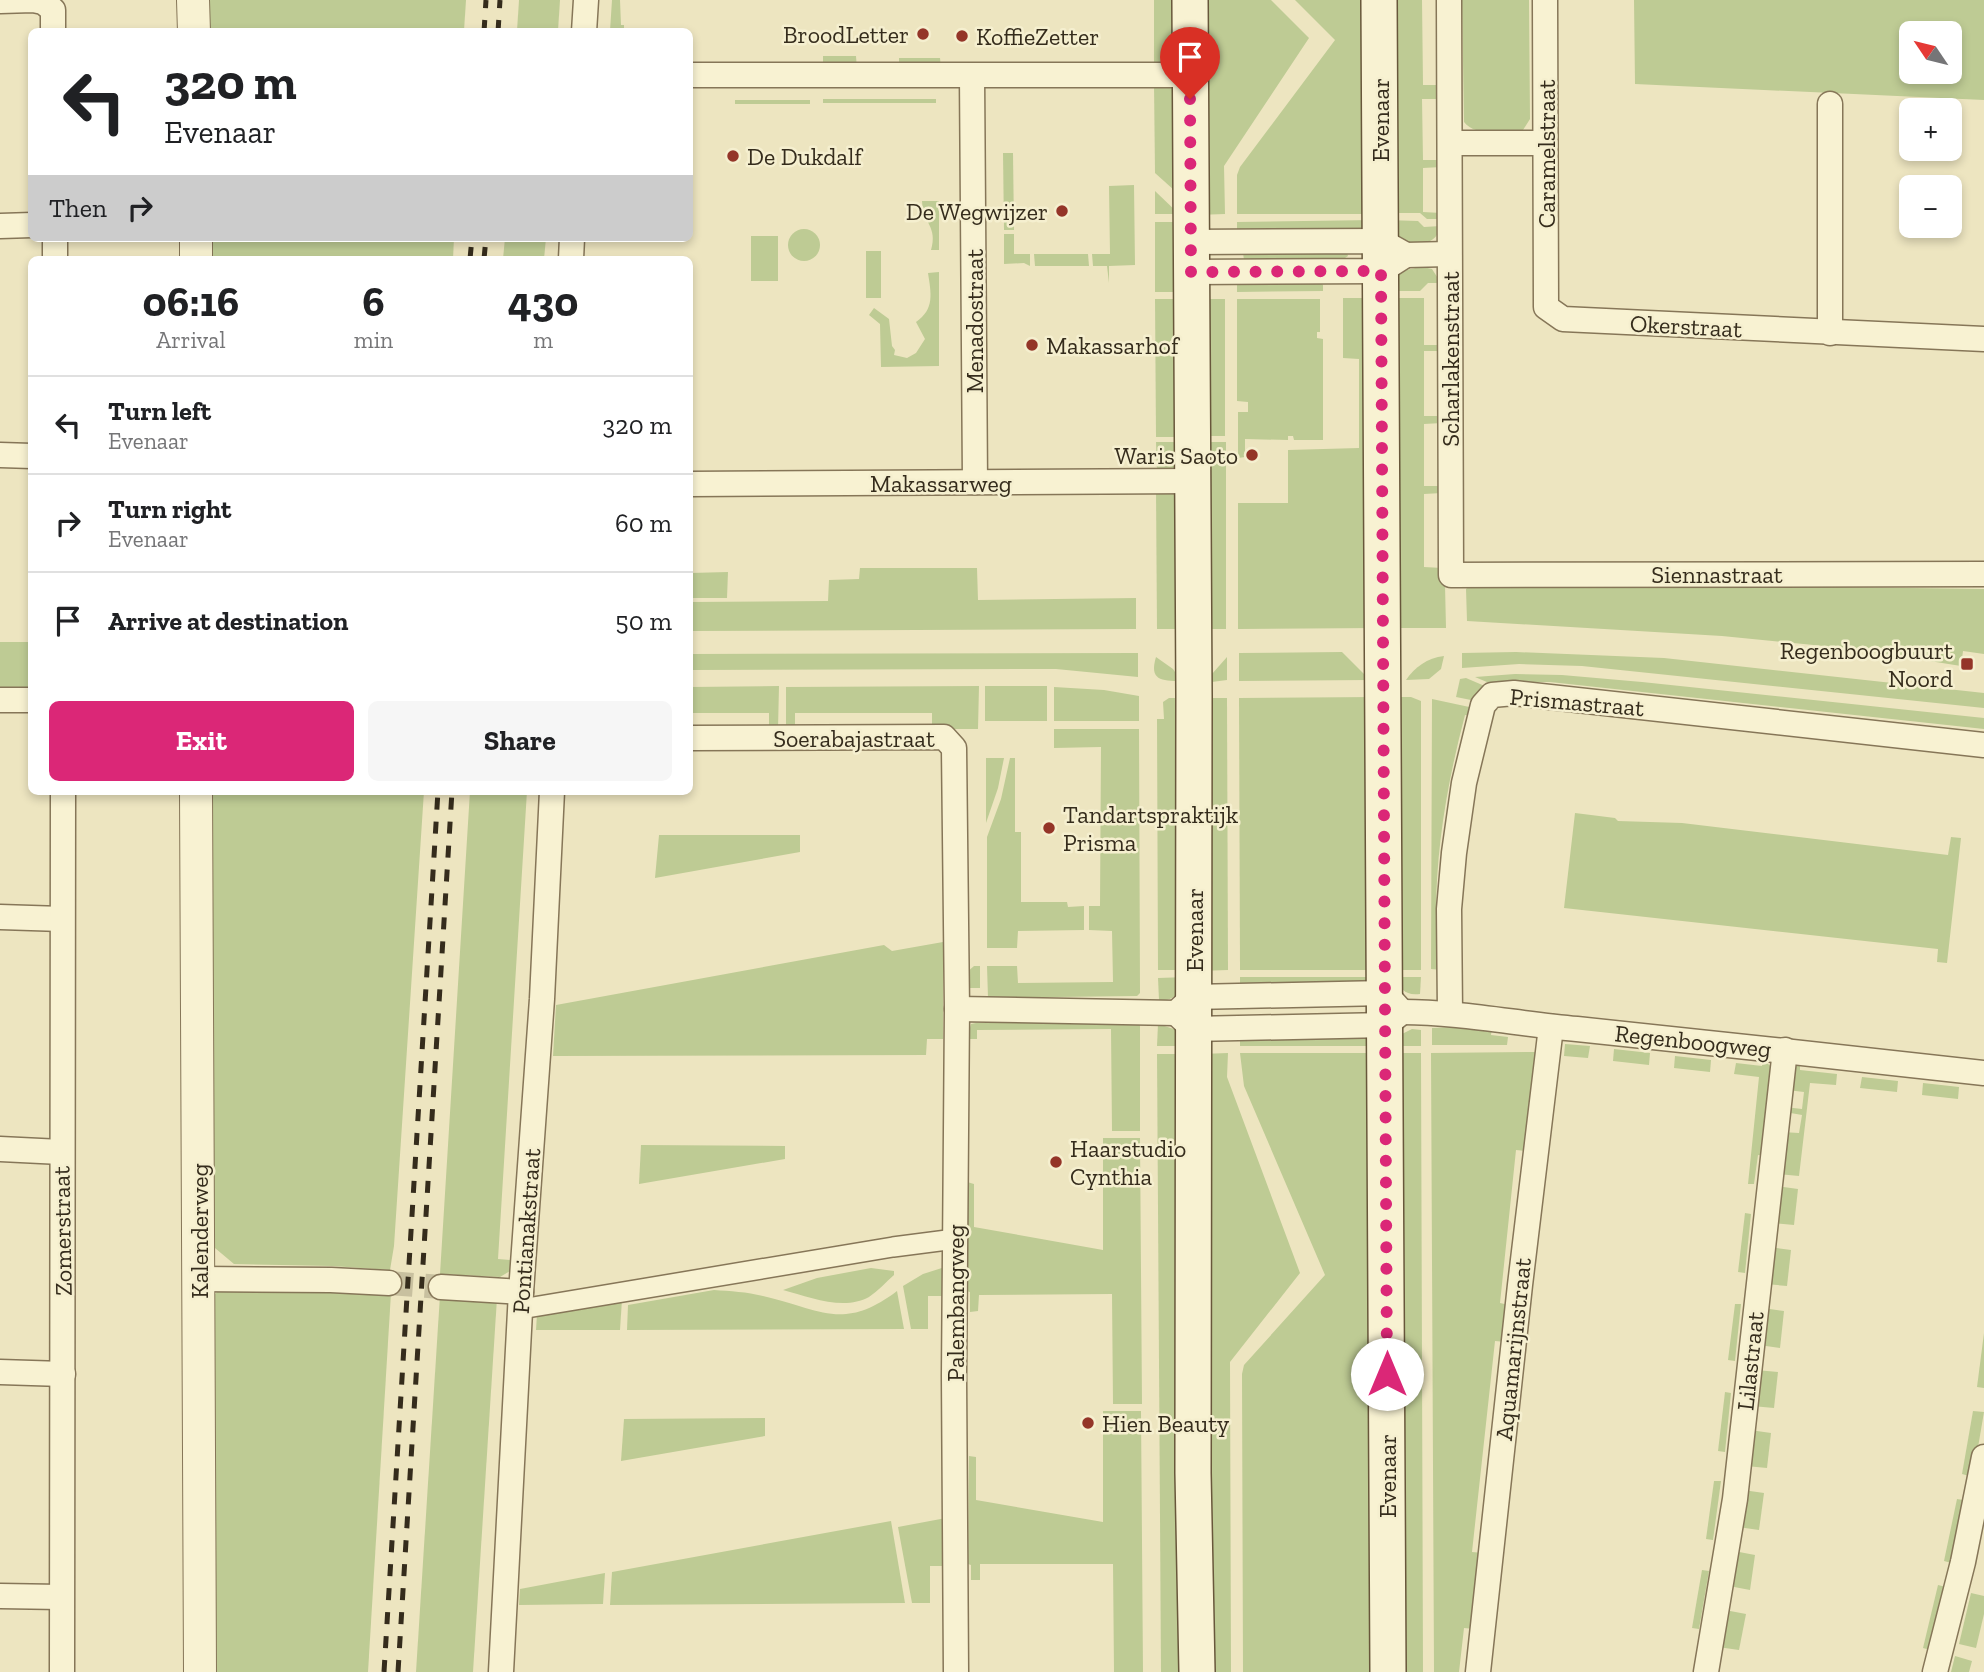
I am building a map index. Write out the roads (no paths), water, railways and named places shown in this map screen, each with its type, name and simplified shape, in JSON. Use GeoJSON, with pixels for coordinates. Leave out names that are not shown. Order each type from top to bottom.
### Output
{"type":"FeatureCollection","features":[{"type":"Feature","properties":{"kind":"main road","name":"Evenaar"},"geometry":{"type":"LineString","coordinates":[[1190,0],[1194,695],[1188,1013],[1197,1672]]}},
{"type":"Feature","properties":{"kind":"main road","name":"Evenaar"},"geometry":{"type":"LineString","coordinates":[[1379,0],[1390,256],[1388,1672]]}},
{"type":"Feature","properties":{"kind":"street"},"geometry":{"type":"LineString","coordinates":[[193,0],[194,28]]}},
{"type":"Feature","properties":{"kind":"street"},"geometry":{"type":"LineString","coordinates":[[584,28],[586,0]]}},
{"type":"Feature","properties":{"kind":"street","name":"Scharlakenstraat"},"geometry":{"type":"LineString","coordinates":[[1449,0],[1451,575]]}},
{"type":"Feature","properties":{"kind":"street","name":"Caramelstraat"},"geometry":{"type":"LineString","coordinates":[[1545,0],[1546,307]]}},
{"type":"Feature","properties":{"kind":"street"},"geometry":{"type":"LineString","coordinates":[[0,1],[43,2],[53,21]]}},
{"type":"Feature","properties":{"kind":"street"},"geometry":{"type":"LineString","coordinates":[[693,75],[1189,75]]}},
{"type":"Feature","properties":{"kind":"street","name":"Menadostraat"},"geometry":{"type":"LineString","coordinates":[[972,76],[975,482]]}},
{"type":"Feature","properties":{"kind":"street"},"geometry":{"type":"LineString","coordinates":[[1830,104],[1830,333]]}},
{"type":"Feature","properties":{"kind":"street"},"geometry":{"type":"LineString","coordinates":[[1451,143],[1545,143]]}},
{"type":"Feature","properties":{"kind":"street"},"geometry":{"type":"LineString","coordinates":[[0,226],[28,225]]}},
{"type":"Feature","properties":{"kind":"street"},"geometry":{"type":"LineString","coordinates":[[1191,257],[1449,254]]}},
{"type":"Feature","properties":{"kind":"street","name":"Okerstraat"},"geometry":{"type":"LineString","coordinates":[[1546,307],[1563,319],[1984,339]]}},
{"type":"Feature","properties":{"kind":"street"},"geometry":{"type":"LineString","coordinates":[[0,456],[28,456]]}},
{"type":"Feature","properties":{"kind":"street","name":"Makassarweg"},"geometry":{"type":"LineString","coordinates":[[693,484],[1192,481]]}},
{"type":"Feature","properties":{"kind":"street","name":"Siennastraat"},"geometry":{"type":"LineString","coordinates":[[1451,575],[1984,574]]}},
{"type":"Feature","properties":{"kind":"street","name":"Prismastraat"},"geometry":{"type":"LineString","coordinates":[[1450,1013],[1449,909],[1454,853],[1464,783],[1483,705],[1492,695],[1514,693],[1984,745]]}},
{"type":"Feature","properties":{"kind":"street"},"geometry":{"type":"LineString","coordinates":[[0,700],[28,700]]}},
{"type":"Feature","properties":{"kind":"street","name":"Soerabajastraat"},"geometry":{"type":"LineString","coordinates":[[693,738],[944,737],[954,748],[955,934]]}},
{"type":"Feature","properties":{"kind":"street","name":"Zomerstraat"},"geometry":{"type":"LineString","coordinates":[[62,1672],[63,795]]}},
{"type":"Feature","properties":{"kind":"street","name":"Kalenderweg"},"geometry":{"type":"LineString","coordinates":[[196,795],[200,1672]]}},
{"type":"Feature","properties":{"kind":"street","name":"Pontianakstraat"},"geometry":{"type":"LineString","coordinates":[[501,1672],[552,795]]}},
{"type":"Feature","properties":{"kind":"street"},"geometry":{"type":"LineString","coordinates":[[0,917],[62,919]]}},
{"type":"Feature","properties":{"kind":"street","name":"Palembangweg"},"geometry":{"type":"LineString","coordinates":[[955,934],[956,1672]]}},
{"type":"Feature","properties":{"kind":"street","name":"Regenboogweg"},"geometry":{"type":"LineString","coordinates":[[957,1009],[1188,1013],[1391,1010],[1450,1013],[1551,1027],[1984,1073]]}},
{"type":"Feature","properties":{"kind":"street","name":"Aquamarijnstraat"},"geometry":{"type":"LineString","coordinates":[[1478,1672],[1521,1271],[1551,1027]]}},
{"type":"Feature","properties":{"kind":"street","name":"Lilastraat"},"geometry":{"type":"LineString","coordinates":[[1706,1672],[1735,1499],[1785,1050]]}},
{"type":"Feature","properties":{"kind":"street"},"geometry":{"type":"LineString","coordinates":[[0,1149],[61,1152]]}},
{"type":"Feature","properties":{"kind":"street"},"geometry":{"type":"LineString","coordinates":[[441,1287],[521,1300],[955,1239]]}},
{"type":"Feature","properties":{"kind":"street"},"geometry":{"type":"LineString","coordinates":[[199,1279],[389,1283]]}},
{"type":"Feature","properties":{"kind":"street"},"geometry":{"type":"LineString","coordinates":[[0,1372],[63,1374]]}},
{"type":"Feature","properties":{"kind":"street"},"geometry":{"type":"LineString","coordinates":[[1936,1672],[1963,1562],[1984,1457]]}},
{"type":"Feature","properties":{"kind":"street"},"geometry":{"type":"LineString","coordinates":[[0,1596],[61,1597]]}},
{"type":"Feature","properties":{"kind":"tunnel"},"geometry":{"type":"LineString","coordinates":[[389,1283],[441,1287]]}},
{"type":"Feature","properties":{"kind":"railway"},"geometry":{"type":"LineString","coordinates":[[484,28],[486,0]]}},
{"type":"Feature","properties":{"kind":"railway"},"geometry":{"type":"LineString","coordinates":[[498,28],[500,0]]}},
{"type":"Feature","properties":{"kind":"railway"},"geometry":{"type":"LineString","coordinates":[[470,256],[472,242]]}},
{"type":"Feature","properties":{"kind":"railway"},"geometry":{"type":"LineString","coordinates":[[484,256],[486,242]]}},
{"type":"Feature","properties":{"kind":"railway"},"geometry":{"type":"LineString","coordinates":[[384,1672],[438,795]]}},
{"type":"Feature","properties":{"kind":"railway"},"geometry":{"type":"LineString","coordinates":[[398,1672],[452,795]]}},
{"type":"Feature","properties":{"kind":"place","name":"BroodLetter"},"geometry":{"type":"Point","coordinates":[923,34]}},
{"type":"Feature","properties":{"kind":"place","name":"KoffieZetter"},"geometry":{"type":"Point","coordinates":[962,36]}},
{"type":"Feature","properties":{"kind":"place","name":"De Dukdalf"},"geometry":{"type":"Point","coordinates":[733,156]}},
{"type":"Feature","properties":{"kind":"place","name":"De Wegwijzer"},"geometry":{"type":"Point","coordinates":[1062,211]}},
{"type":"Feature","properties":{"kind":"place","name":"Makassarhof"},"geometry":{"type":"Point","coordinates":[1032,345]}},
{"type":"Feature","properties":{"kind":"place","name":"Waris Saoto"},"geometry":{"type":"Point","coordinates":[1252,455]}},
{"type":"Feature","properties":{"kind":"place","name":"Regenboogbuurt Noord"},"geometry":{"type":"Point","coordinates":[1967,664]}},
{"type":"Feature","properties":{"kind":"place","name":"Tandartspraktijk Prisma"},"geometry":{"type":"Point","coordinates":[1049,828]}},
{"type":"Feature","properties":{"kind":"place","name":"Haarstudio Cynthia"},"geometry":{"type":"Point","coordinates":[1056,1162]}},
{"type":"Feature","properties":{"kind":"place","name":"Hien Beauty"},"geometry":{"type":"Point","coordinates":[1088,1423]}}]}
